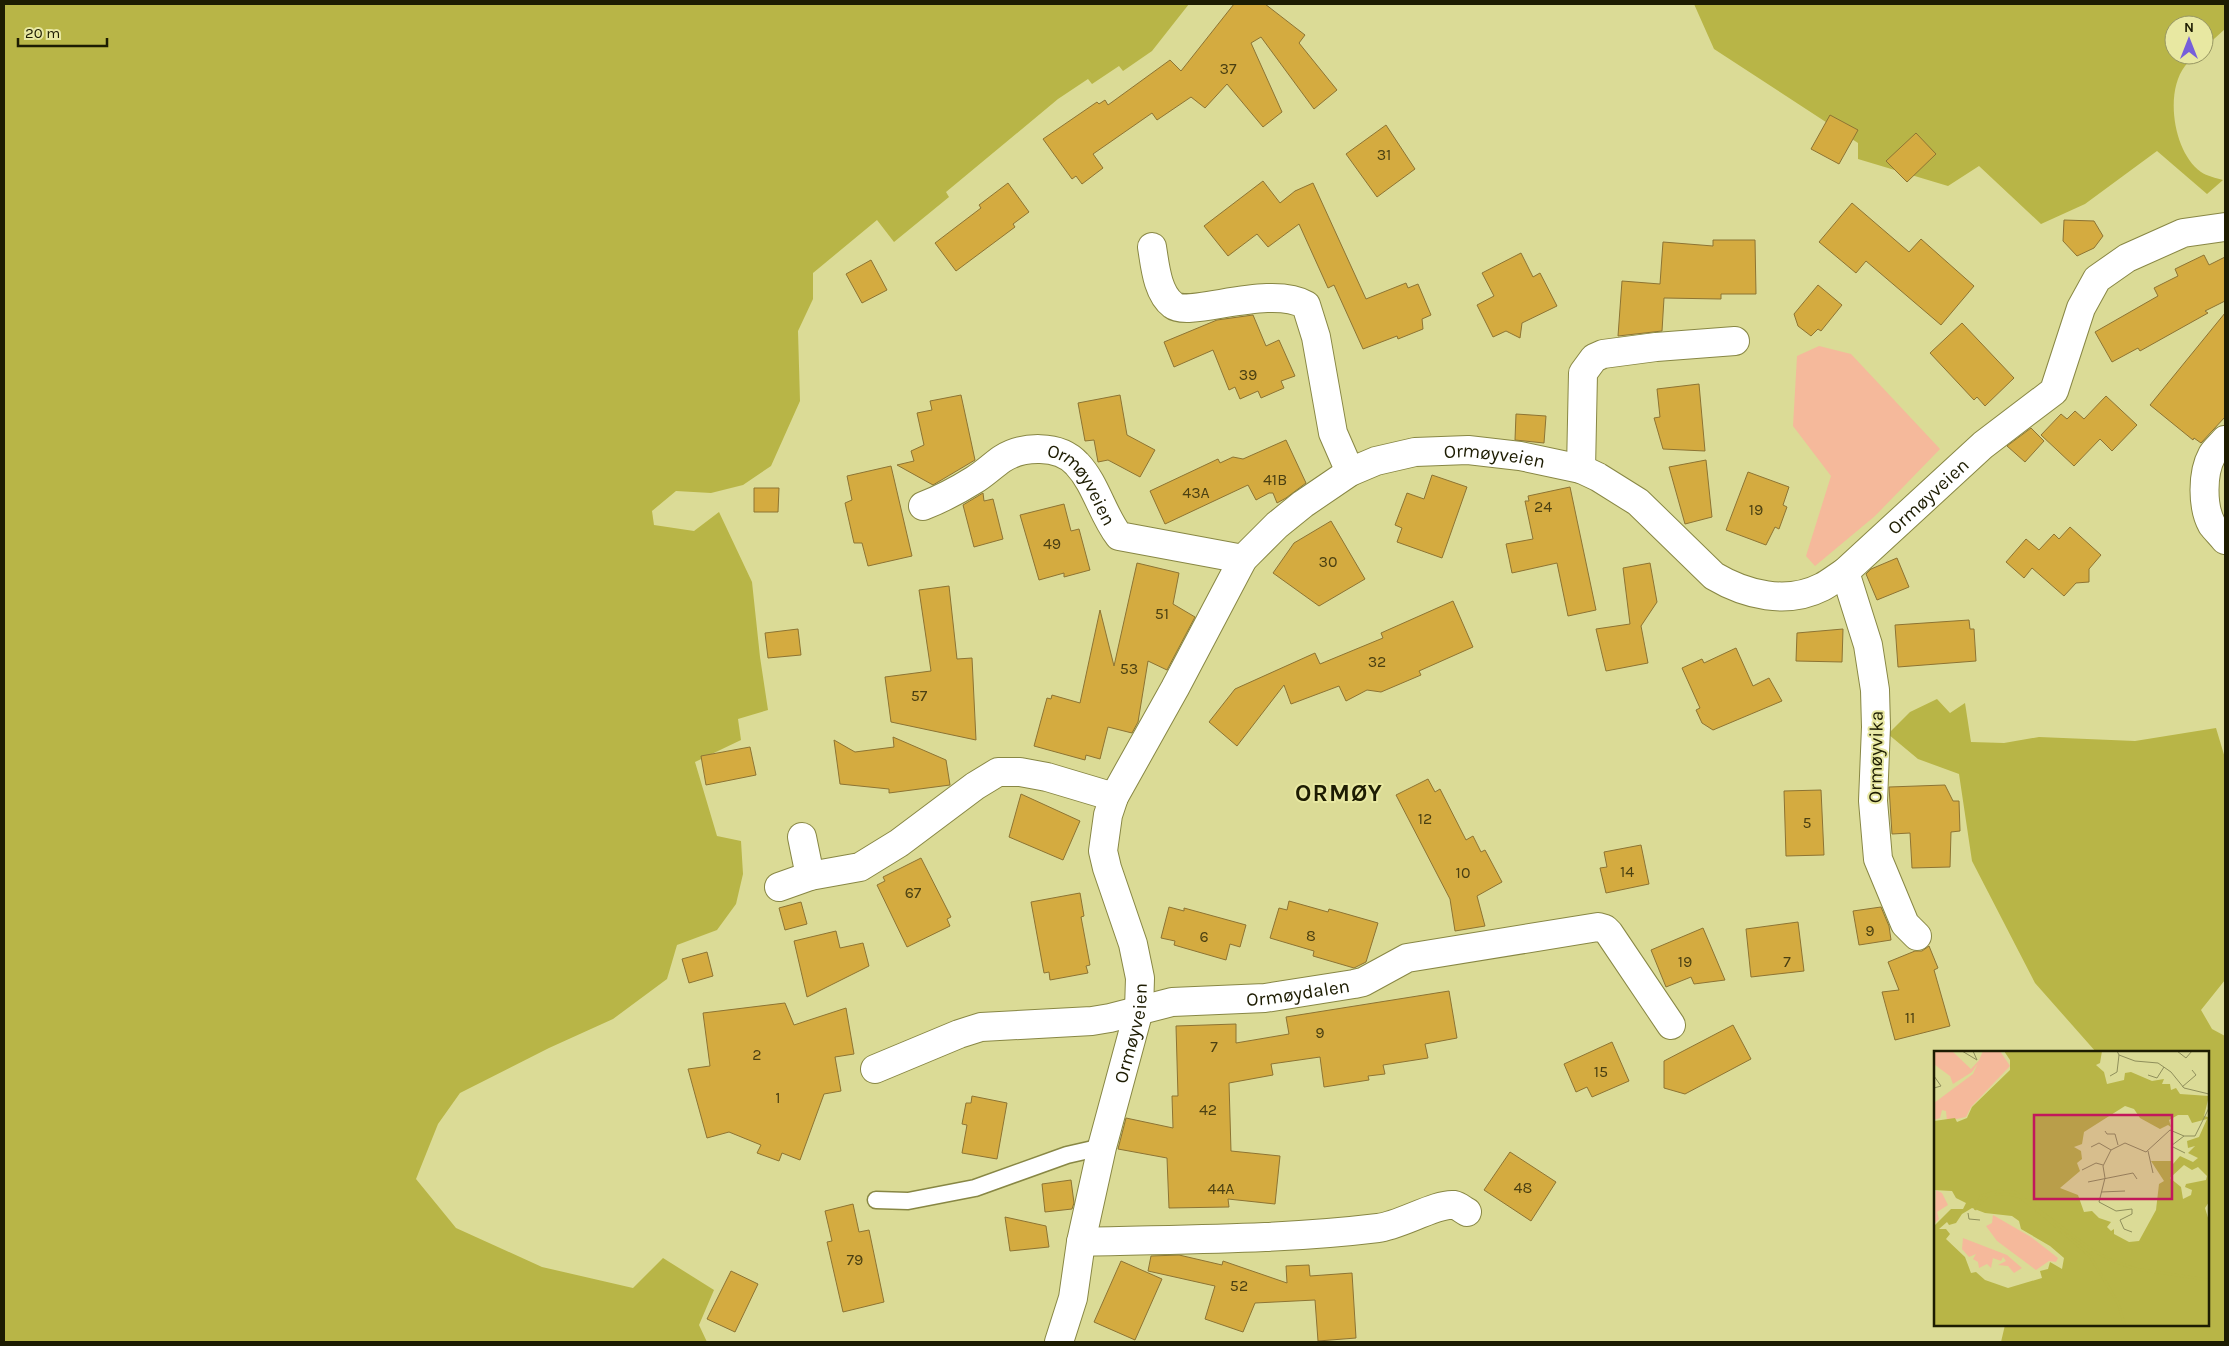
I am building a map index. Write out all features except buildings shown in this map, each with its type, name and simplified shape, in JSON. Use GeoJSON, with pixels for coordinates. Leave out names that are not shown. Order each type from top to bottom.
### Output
{"type":"FeatureCollection","features":[{"type":"Feature","properties":{"kind":"street","name":"Ormøyveien"},"geometry":{"type":"LineString","coordinates":[[1059,1342],[1073,1298],[1081,1242],[1102,1147],[1139,1010],[1140,978],[1132,944],[1103,851],[1108,815],[1114,797],[1175,688],[1243,559],[1286,516],[1350,472],[1376,460],[1396,455],[1442,449],[1520,456],[1580,469],[1598,477],[1638,502],[1714,576],[1728,585],[1768,596],[1789,597],[1822,587],[1845,572],[1983,445],[2054,391],[2081,308],[2097,279],[2127,258],[2183,233],[2225,227]]}},
{"type":"Feature","properties":{"kind":"street"},"geometry":{"type":"LineString","coordinates":[[1152,248],[1163,292],[1172,304],[1177,307],[1190,308],[1254,298],[1294,300],[1306,305],[1316,337],[1333,433],[1350,472]]}},
{"type":"Feature","properties":{"kind":"street"},"geometry":{"type":"LineString","coordinates":[[1580,469],[1583,378],[1588,364],[1594,358],[1604,354],[1656,347],[1735,341]]}},
{"type":"Feature","properties":{"kind":"street"},"geometry":{"type":"LineString","coordinates":[[2225,440],[2210,460],[2205,491],[2208,516],[2225,540]]}},
{"type":"Feature","properties":{"kind":"street","name":"Ormøyveien"},"geometry":{"type":"LineString","coordinates":[[923,506],[940,500],[976,479],[1003,458],[1015,452],[1046,450],[1061,453],[1077,464],[1090,481],[1101,509],[1119,536],[1137,541],[1243,559]]}},
{"type":"Feature","properties":{"kind":"street","name":"Ormøyvika"},"geometry":{"type":"LineString","coordinates":[[1845,572],[1868,645],[1875,690],[1876,728],[1873,801],[1878,859],[1905,924],[1916,936]]}},
{"type":"Feature","properties":{"kind":"street"},"geometry":{"type":"LineString","coordinates":[[779,887],[810,876],[860,867],[899,843],[975,786],[998,772],[1020,772],[1047,777],[1114,797]]}},
{"type":"Feature","properties":{"kind":"street"},"geometry":{"type":"LineString","coordinates":[[802,837],[810,876]]}},
{"type":"Feature","properties":{"kind":"street","name":"Ormøydalen"},"geometry":{"type":"LineString","coordinates":[[875,1069],[959,1034],[981,1028],[1110,1018],[1172,1002],[1265,998],[1354,984],[1363,982],[1407,958],[1598,927],[1605,929],[1609,933],[1671,1026]]}},
{"type":"Feature","properties":{"kind":"street"},"geometry":{"type":"LineString","coordinates":[[1081,1242],[1252,1238],[1358,1231],[1387,1227],[1444,1206],[1456,1205],[1468,1212]]}},
{"type":"Feature","properties":{"kind":"lane"},"geometry":{"type":"LineString","coordinates":[[876,1200],[908,1201],[975,1188],[1067,1156],[1102,1147]]}},
{"type":"Feature","properties":{"kind":"shaded area"},"geometry":{"type":"Polygon","coordinates":[[[4,4],[1189,4],[1152,51],[1123,71],[1119,66],[1092,84],[1088,79],[1058,99],[946,192],[949,197],[894,242],[877,220],[813,273],[813,299],[798,331],[800,401],[771,466],[743,485],[711,493],[676,491],[652,511],[654,525],[694,531],[719,512],[752,582],[768,710],[738,719],[741,740],[695,762],[717,836],[741,841],[743,874],[736,904],[717,930],[677,945],[667,979],[613,1019],[549,1048],[460,1093],[438,1124],[416,1179],[456,1228],[542,1267],[633,1288],[663,1258],[714,1290],[699,1325],[707,1342],[4,1342],[4,4]]]}},
{"type":"Feature","properties":{"kind":"shaded area"},"geometry":{"type":"Polygon","coordinates":[[[1694,4],[2225,4],[2225,29],[2214,39],[2214,15],[2164,15],[2164,65],[2186,65],[2175,91],[2174,106],[2175,122],[2184,151],[2201,172],[2223,180],[2207,194],[2157,151],[2085,204],[2041,224],[1979,166],[1948,186],[1858,159],[1858,143],[1714,49],[1694,4]]]}},
{"type":"Feature","properties":{"kind":"shaded area"},"geometry":{"type":"Polygon","coordinates":[[[1819,346],[1851,354],[1940,449],[1875,516],[1815,566],[1806,556],[1831,476],[1793,426],[1797,356],[1819,346]]]}},
{"type":"Feature","properties":{"kind":"shaded area"},"geometry":{"type":"Polygon","coordinates":[[[1937,699],[1950,713],[1965,703],[1971,742],[2004,743],[2039,737],[2135,741],[2216,728],[2225,758],[2225,980],[2201,1010],[2212,1029],[2225,1036],[2225,1342],[2001,1342],[2005,1326],[2209,1326],[2209,1051],[2095,1051],[2035,983],[1972,861],[1959,774],[1918,759],[1888,734],[1910,712],[1937,699]]]}},
{"type":"Feature","properties":{"kind":"district","name":"ORMØY"},"geometry":{"type":"Point","coordinates":[1339,793]}}]}
